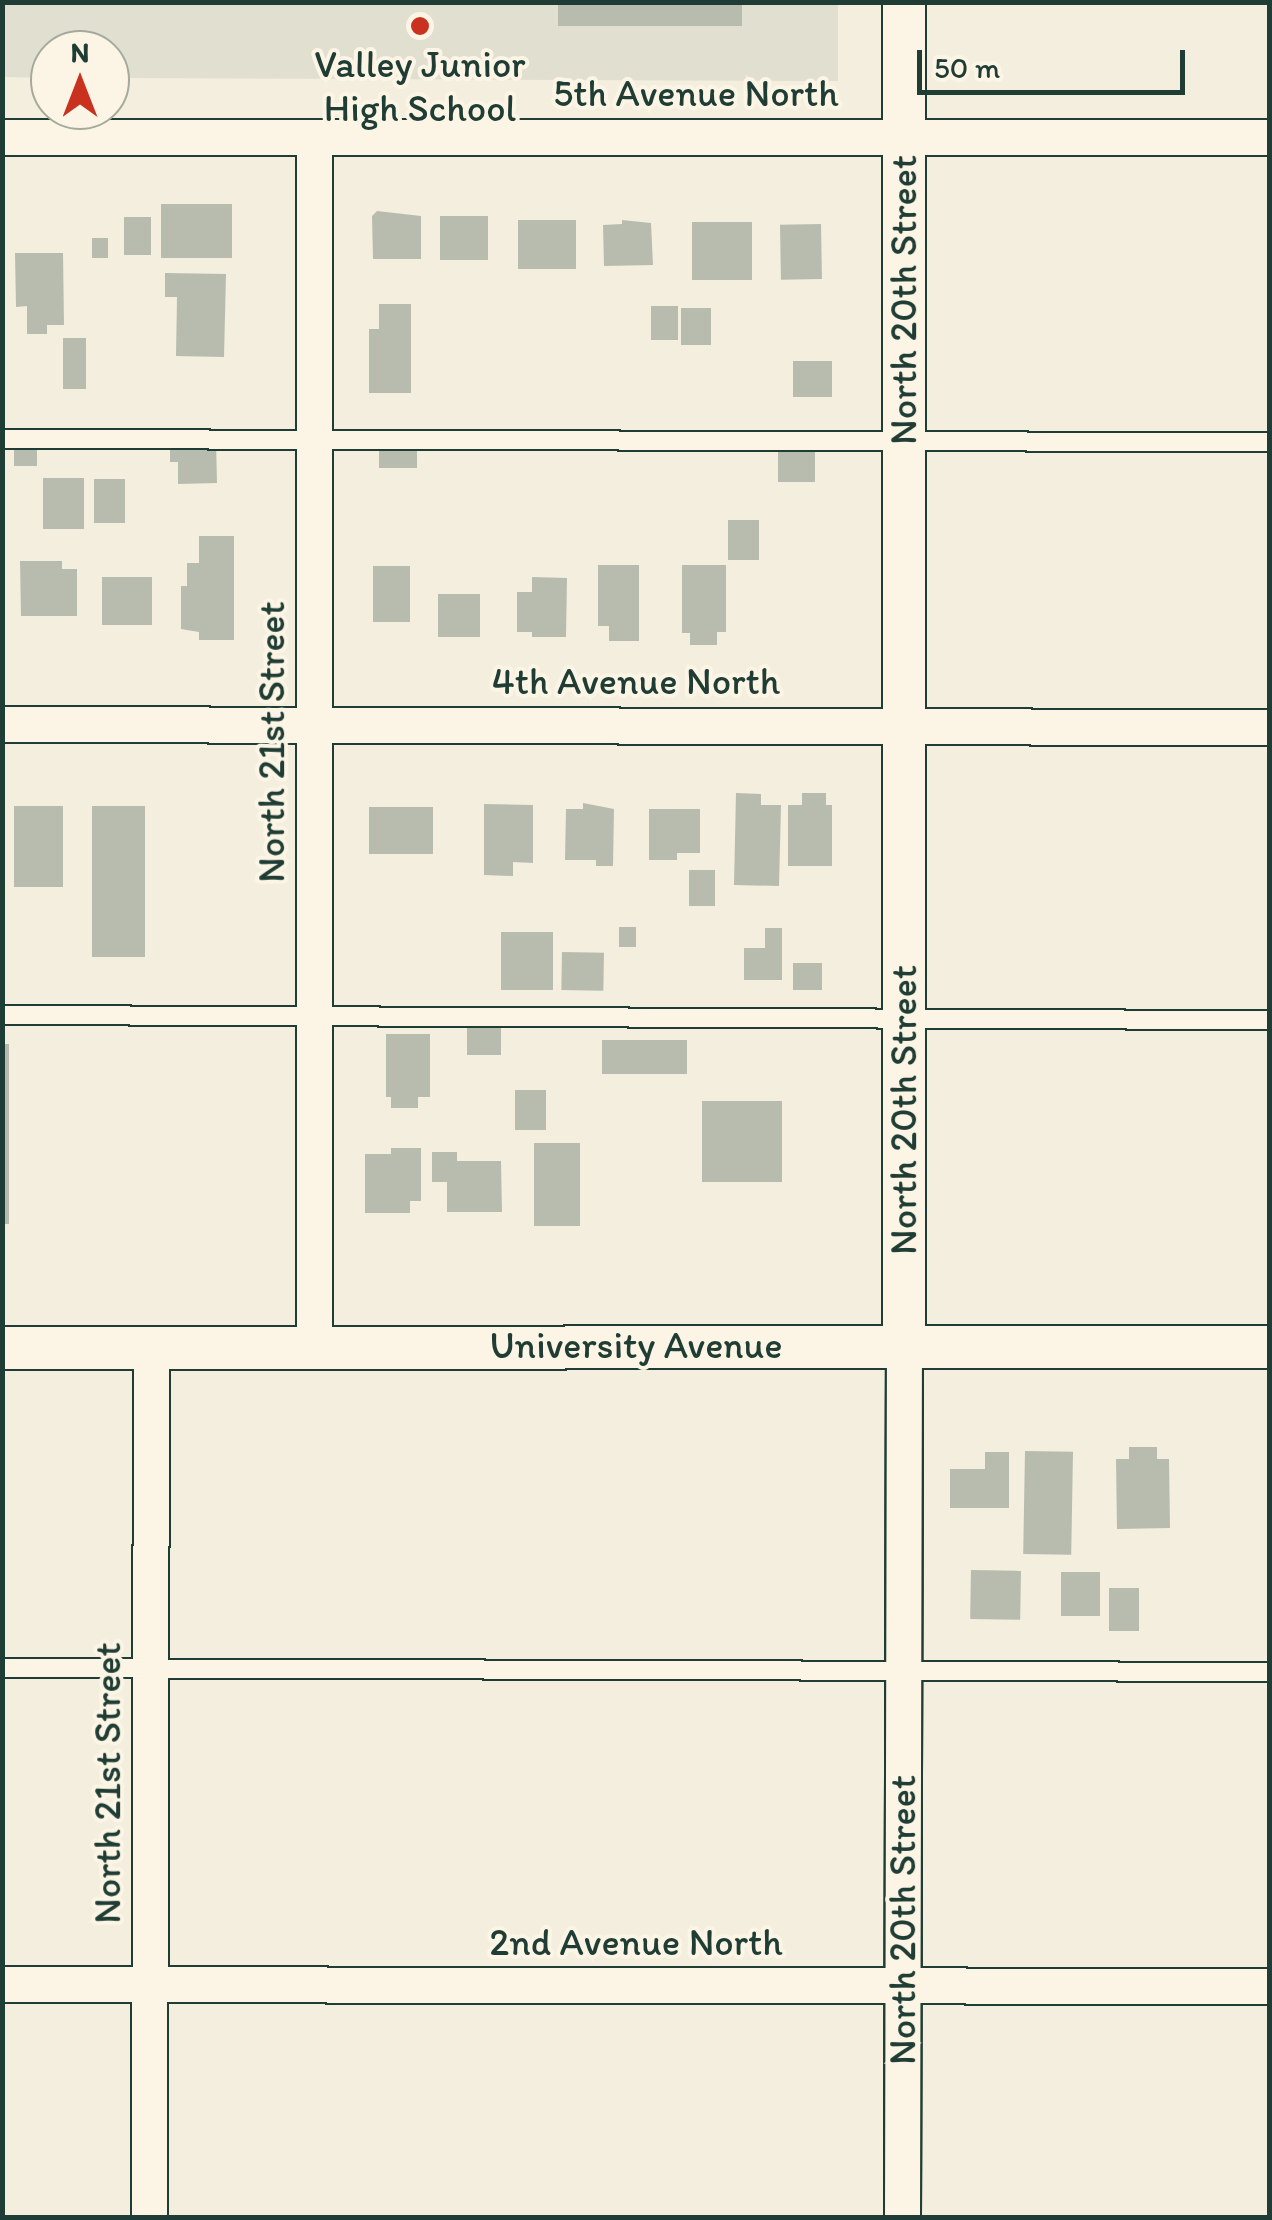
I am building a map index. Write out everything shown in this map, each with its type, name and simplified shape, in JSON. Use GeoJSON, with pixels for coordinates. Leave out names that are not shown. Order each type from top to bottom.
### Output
{"type":"FeatureCollection","features":[{"type":"Feature","properties":{"kind":"street","name":"North 20th Street"},"geometry":{"type":"LineString","coordinates":[[902,2218],[904,2]]}},
{"type":"Feature","properties":{"kind":"street","name":"5th Avenue North"},"geometry":{"type":"LineString","coordinates":[[2,137],[1270,137]]}},
{"type":"Feature","properties":{"kind":"street","name":"North 21st Street"},"geometry":{"type":"LineString","coordinates":[[314,138],[314,1346]]}},
{"type":"Feature","properties":{"kind":"street","name":"4th Avenue North"},"geometry":{"type":"LineString","coordinates":[[2,724],[1270,727]]}},
{"type":"Feature","properties":{"kind":"street","name":"University Avenue"},"geometry":{"type":"LineString","coordinates":[[2,1348],[1270,1347]]}},
{"type":"Feature","properties":{"kind":"street","name":"North 21st Street"},"geometry":{"type":"LineString","coordinates":[[149,2218],[152,1348]]}},
{"type":"Feature","properties":{"kind":"street","name":"2nd Avenue North"},"geometry":{"type":"LineString","coordinates":[[2,1984],[1270,1986]]}},
{"type":"Feature","properties":{"kind":"lane"},"geometry":{"type":"LineString","coordinates":[[2,439],[1270,442]]}},
{"type":"Feature","properties":{"kind":"lane"},"geometry":{"type":"LineString","coordinates":[[2,1016],[1270,1020]]}},
{"type":"Feature","properties":{"kind":"lane"},"geometry":{"type":"LineString","coordinates":[[2,1668],[1270,1672]]}},
{"type":"Feature","properties":{"kind":"shaded area","name":"Valley Junior High School"},"geometry":{"type":"Polygon","coordinates":[[[3,3],[838,3],[838,81],[130,78],[130,30],[30,30],[30,78],[3,77],[3,3]]]}},
{"type":"Feature","properties":{"kind":"building"},"geometry":{"type":"Polygon","coordinates":[[[558,2],[742,2],[742,26],[558,26],[558,2]]]}},
{"type":"Feature","properties":{"kind":"building"},"geometry":{"type":"Polygon","coordinates":[[[161,204],[232,204],[232,258],[161,258],[161,204]]]}},
{"type":"Feature","properties":{"kind":"building"},"geometry":{"type":"Polygon","coordinates":[[[377,211],[421,216],[421,259],[373,259],[372,216],[377,211]]]}},
{"type":"Feature","properties":{"kind":"building"},"geometry":{"type":"Polygon","coordinates":[[[440,216],[488,216],[488,260],[440,260],[440,216]]]}},
{"type":"Feature","properties":{"kind":"building"},"geometry":{"type":"Polygon","coordinates":[[[124,217],[151,217],[151,255],[124,255],[124,217]]]}},
{"type":"Feature","properties":{"kind":"building"},"geometry":{"type":"Polygon","coordinates":[[[518,220],[576,220],[576,269],[518,269],[518,220]]]}},
{"type":"Feature","properties":{"kind":"building"},"geometry":{"type":"Polygon","coordinates":[[[622,220],[651,223],[653,265],[604,266],[603,225],[622,224],[622,220]]]}},
{"type":"Feature","properties":{"kind":"building"},"geometry":{"type":"Polygon","coordinates":[[[692,222],[752,222],[752,280],[692,280],[692,222]]]}},
{"type":"Feature","properties":{"kind":"building"},"geometry":{"type":"Polygon","coordinates":[[[821,224],[822,279],[781,280],[780,225],[821,224]]]}},
{"type":"Feature","properties":{"kind":"building"},"geometry":{"type":"Polygon","coordinates":[[[92,238],[108,238],[108,258],[92,258],[92,238]]]}},
{"type":"Feature","properties":{"kind":"building"},"geometry":{"type":"Polygon","coordinates":[[[15,253],[63,253],[64,325],[47,325],[47,334],[27,334],[27,306],[16,307],[15,253]]]}},
{"type":"Feature","properties":{"kind":"building"},"geometry":{"type":"Polygon","coordinates":[[[165,273],[226,274],[224,357],[176,356],[177,297],[165,297],[165,273]]]}},
{"type":"Feature","properties":{"kind":"building"},"geometry":{"type":"Polygon","coordinates":[[[379,304],[411,304],[411,393],[369,393],[369,329],[379,329],[379,304]]]}},
{"type":"Feature","properties":{"kind":"building"},"geometry":{"type":"Polygon","coordinates":[[[651,306],[678,306],[678,340],[651,340],[651,306]]]}},
{"type":"Feature","properties":{"kind":"building"},"geometry":{"type":"Polygon","coordinates":[[[681,308],[711,308],[711,345],[681,345],[681,308]]]}},
{"type":"Feature","properties":{"kind":"building"},"geometry":{"type":"Polygon","coordinates":[[[63,338],[86,338],[86,389],[63,389],[63,338]]]}},
{"type":"Feature","properties":{"kind":"building"},"geometry":{"type":"Polygon","coordinates":[[[793,361],[832,361],[832,397],[793,397],[793,361]]]}},
{"type":"Feature","properties":{"kind":"building"},"geometry":{"type":"Polygon","coordinates":[[[216,440],[217,483],[178,484],[178,462],[170,462],[170,441],[216,440]]]}},
{"type":"Feature","properties":{"kind":"building"},"geometry":{"type":"Polygon","coordinates":[[[379,444],[417,444],[417,468],[379,468],[379,444]]]}},
{"type":"Feature","properties":{"kind":"building"},"geometry":{"type":"Polygon","coordinates":[[[14,446],[37,446],[37,466],[14,466],[14,446]]]}},
{"type":"Feature","properties":{"kind":"building"},"geometry":{"type":"Polygon","coordinates":[[[778,448],[815,448],[815,482],[778,482],[778,448]]]}},
{"type":"Feature","properties":{"kind":"building"},"geometry":{"type":"Polygon","coordinates":[[[43,478],[84,478],[84,529],[43,529],[43,478]]]}},
{"type":"Feature","properties":{"kind":"building"},"geometry":{"type":"Polygon","coordinates":[[[94,479],[125,479],[125,523],[94,523],[94,479]]]}},
{"type":"Feature","properties":{"kind":"building"},"geometry":{"type":"Polygon","coordinates":[[[728,520],[759,520],[759,560],[728,560],[728,520]]]}},
{"type":"Feature","properties":{"kind":"building"},"geometry":{"type":"Polygon","coordinates":[[[199,536],[234,536],[234,640],[199,640],[199,632],[181,629],[181,586],[187,586],[187,563],[199,563],[199,536]]]}},
{"type":"Feature","properties":{"kind":"building"},"geometry":{"type":"Polygon","coordinates":[[[20,561],[62,561],[62,569],[77,569],[77,616],[21,616],[20,561]]]}},
{"type":"Feature","properties":{"kind":"building"},"geometry":{"type":"Polygon","coordinates":[[[598,565],[639,565],[639,641],[609,641],[609,626],[598,626],[598,565]]]}},
{"type":"Feature","properties":{"kind":"building"},"geometry":{"type":"Polygon","coordinates":[[[682,565],[726,565],[726,632],[717,632],[717,645],[690,645],[690,633],[682,633],[682,565]]]}},
{"type":"Feature","properties":{"kind":"building"},"geometry":{"type":"Polygon","coordinates":[[[373,566],[410,566],[410,622],[373,622],[373,566]]]}},
{"type":"Feature","properties":{"kind":"building"},"geometry":{"type":"Polygon","coordinates":[[[102,577],[152,577],[152,625],[102,625],[102,577]]]}},
{"type":"Feature","properties":{"kind":"building"},"geometry":{"type":"Polygon","coordinates":[[[532,577],[567,578],[566,637],[532,637],[532,632],[517,632],[517,592],[532,592],[532,577]]]}},
{"type":"Feature","properties":{"kind":"building"},"geometry":{"type":"Polygon","coordinates":[[[438,594],[480,594],[480,637],[438,637],[438,594]]]}},
{"type":"Feature","properties":{"kind":"building"},"geometry":{"type":"Polygon","coordinates":[[[736,793],[761,794],[761,805],[781,805],[779,886],[734,885],[736,793]]]}},
{"type":"Feature","properties":{"kind":"building"},"geometry":{"type":"Polygon","coordinates":[[[802,793],[826,793],[826,805],[832,805],[832,866],[788,866],[788,805],[802,805],[802,793]]]}},
{"type":"Feature","properties":{"kind":"building"},"geometry":{"type":"Polygon","coordinates":[[[583,803],[614,809],[613,866],[596,866],[596,860],[565,860],[566,809],[583,809],[583,803]]]}},
{"type":"Feature","properties":{"kind":"building"},"geometry":{"type":"Polygon","coordinates":[[[484,804],[533,805],[533,863],[513,862],[513,876],[484,875],[484,804]]]}},
{"type":"Feature","properties":{"kind":"building"},"geometry":{"type":"Polygon","coordinates":[[[14,806],[63,806],[63,887],[14,887],[14,806]]]}},
{"type":"Feature","properties":{"kind":"building"},"geometry":{"type":"Polygon","coordinates":[[[92,806],[145,806],[145,957],[92,957],[92,806]]]}},
{"type":"Feature","properties":{"kind":"building"},"geometry":{"type":"Polygon","coordinates":[[[369,807],[433,807],[433,854],[369,854],[369,807]]]}},
{"type":"Feature","properties":{"kind":"building"},"geometry":{"type":"Polygon","coordinates":[[[649,809],[700,809],[700,853],[677,853],[677,860],[649,860],[649,809]]]}},
{"type":"Feature","properties":{"kind":"building"},"geometry":{"type":"Polygon","coordinates":[[[689,870],[715,870],[715,906],[689,906],[689,870]]]}},
{"type":"Feature","properties":{"kind":"building"},"geometry":{"type":"Polygon","coordinates":[[[619,927],[636,927],[636,947],[619,947],[619,927]]]}},
{"type":"Feature","properties":{"kind":"building"},"geometry":{"type":"Polygon","coordinates":[[[765,928],[782,928],[782,980],[744,980],[744,948],[765,948],[765,928]]]}},
{"type":"Feature","properties":{"kind":"building"},"geometry":{"type":"Polygon","coordinates":[[[501,932],[553,932],[553,990],[501,990],[501,932]]]}},
{"type":"Feature","properties":{"kind":"building"},"geometry":{"type":"Polygon","coordinates":[[[562,952],[604,953],[603,991],[561,990],[562,952]]]}},
{"type":"Feature","properties":{"kind":"building"},"geometry":{"type":"Polygon","coordinates":[[[793,963],[822,963],[822,990],[793,990],[793,963]]]}},
{"type":"Feature","properties":{"kind":"building"},"geometry":{"type":"Polygon","coordinates":[[[467,1027],[501,1027],[501,1055],[467,1055],[467,1027]]]}},
{"type":"Feature","properties":{"kind":"building"},"geometry":{"type":"Polygon","coordinates":[[[386,1034],[430,1034],[430,1097],[418,1097],[418,1108],[391,1108],[391,1097],[386,1097],[386,1034]]]}},
{"type":"Feature","properties":{"kind":"building"},"geometry":{"type":"Polygon","coordinates":[[[602,1040],[687,1040],[687,1074],[602,1074],[602,1040]]]}},
{"type":"Feature","properties":{"kind":"building"},"geometry":{"type":"Polygon","coordinates":[[[2,1044],[9,1044],[9,1224],[2,1224],[2,1044]]]}},
{"type":"Feature","properties":{"kind":"building"},"geometry":{"type":"Polygon","coordinates":[[[515,1090],[546,1090],[546,1130],[515,1130],[515,1090]]]}},
{"type":"Feature","properties":{"kind":"building"},"geometry":{"type":"Polygon","coordinates":[[[702,1101],[782,1101],[782,1182],[702,1182],[702,1101]]]}},
{"type":"Feature","properties":{"kind":"building"},"geometry":{"type":"Polygon","coordinates":[[[534,1143],[580,1143],[580,1226],[534,1226],[534,1143]]]}},
{"type":"Feature","properties":{"kind":"building"},"geometry":{"type":"Polygon","coordinates":[[[391,1148],[421,1148],[421,1201],[410,1201],[410,1213],[365,1213],[365,1154],[391,1154],[391,1148]]]}},
{"type":"Feature","properties":{"kind":"building"},"geometry":{"type":"Polygon","coordinates":[[[432,1152],[457,1152],[457,1161],[501,1161],[502,1212],[447,1212],[447,1182],[432,1182],[432,1152]]]}},
{"type":"Feature","properties":{"kind":"building"},"geometry":{"type":"Polygon","coordinates":[[[1129,1447],[1157,1447],[1157,1459],[1169,1459],[1170,1528],[1117,1529],[1116,1459],[1129,1459],[1129,1447]]]}},
{"type":"Feature","properties":{"kind":"building"},"geometry":{"type":"Polygon","coordinates":[[[1025,1451],[1073,1452],[1071,1555],[1023,1554],[1025,1451]]]}},
{"type":"Feature","properties":{"kind":"building"},"geometry":{"type":"Polygon","coordinates":[[[985,1452],[1009,1452],[1009,1508],[950,1508],[950,1469],[985,1469],[985,1452]]]}},
{"type":"Feature","properties":{"kind":"building"},"geometry":{"type":"Polygon","coordinates":[[[971,1570],[1021,1571],[1020,1620],[970,1619],[971,1570]]]}},
{"type":"Feature","properties":{"kind":"building"},"geometry":{"type":"Polygon","coordinates":[[[1061,1572],[1100,1572],[1100,1616],[1061,1616],[1061,1572]]]}},
{"type":"Feature","properties":{"kind":"building"},"geometry":{"type":"Polygon","coordinates":[[[1109,1588],[1139,1588],[1139,1631],[1109,1631],[1109,1588]]]}},
{"type":"Feature","properties":{"kind":"place","name":"Valley Junior High School"},"geometry":{"type":"Point","coordinates":[420,26]}}]}
